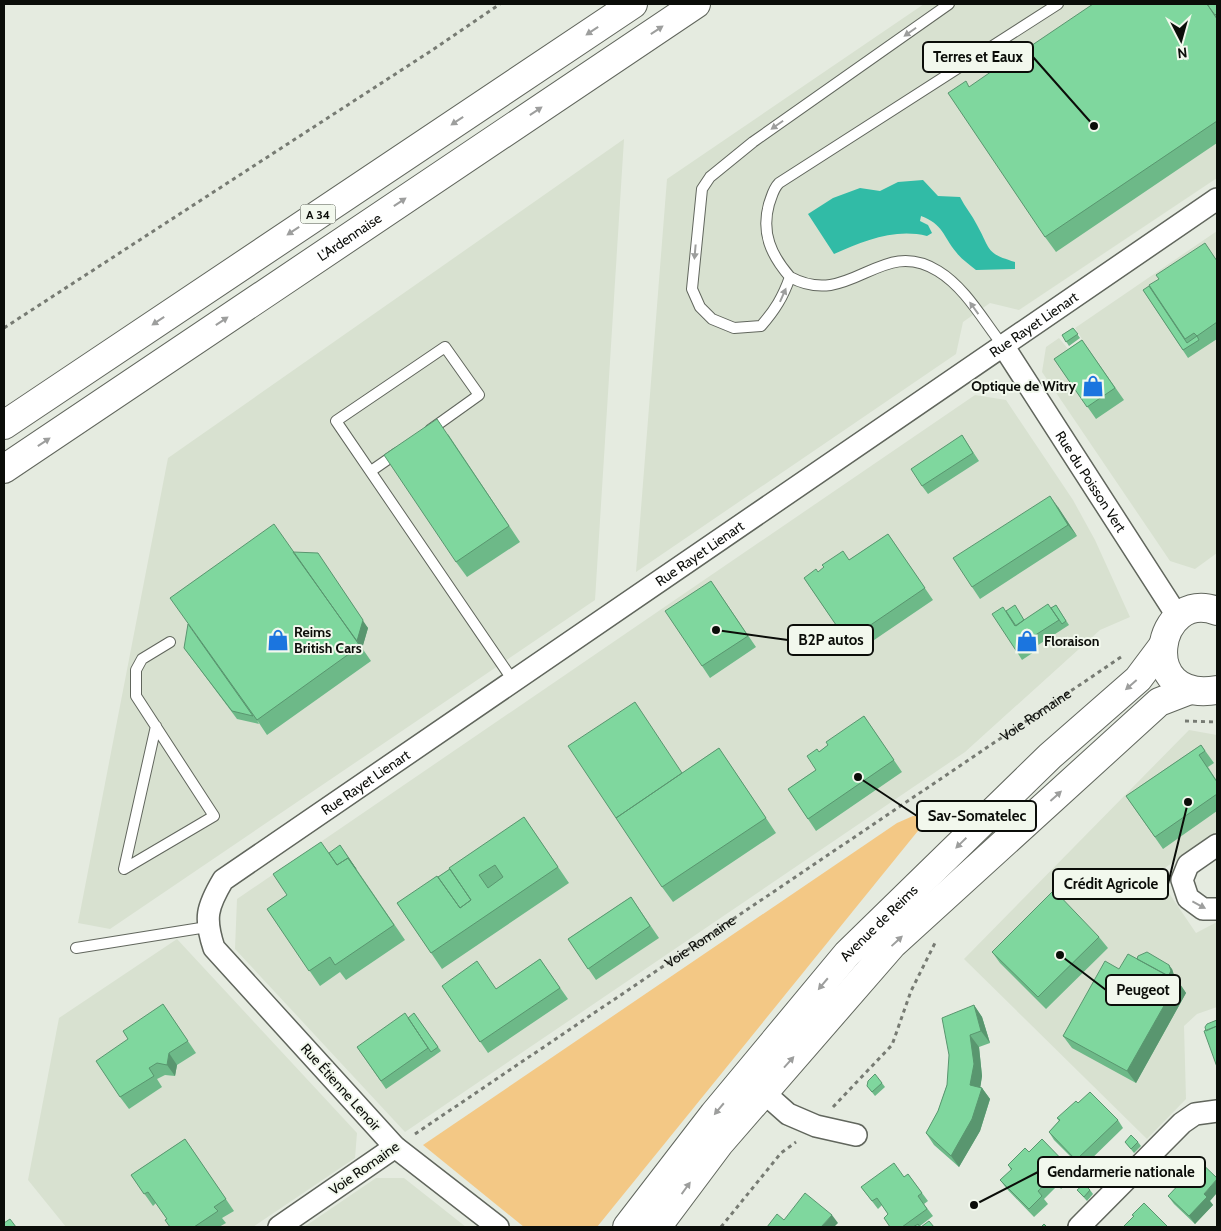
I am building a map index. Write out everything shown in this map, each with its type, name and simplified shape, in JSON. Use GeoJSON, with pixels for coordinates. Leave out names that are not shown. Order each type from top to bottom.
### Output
{"type":"FeatureCollection","features":[{"type":"Feature","properties":{"kind":"main road","name":"A 34"},"geometry":{"type":"LineString","coordinates":[[4,425],[633,4]]}},
{"type":"Feature","properties":{"kind":"main road","name":"L'Ardennaise"},"geometry":{"type":"LineString","coordinates":[[4,470],[696,4]]}},
{"type":"Feature","properties":{"kind":"main road"},"geometry":{"type":"LineString","coordinates":[[1178,617],[1200,608],[1215,609]]}},
{"type":"Feature","properties":{"kind":"main road","name":"Avenue de Reims"},"geometry":{"type":"LineString","coordinates":[[657,1227],[719,1144],[754,1084],[848,954],[1050,756],[1138,679],[1162,647],[1167,630],[1178,617]]}},
{"type":"Feature","properties":{"kind":"main road","name":"Avenue de Reims"},"geometry":{"type":"LineString","coordinates":[[1162,647],[1163,660],[1168,673],[1178,683],[1207,694]]}},
{"type":"Feature","properties":{"kind":"main road","name":"Avenue de Reims"},"geometry":{"type":"LineString","coordinates":[[626,1227],[754,1084],[892,946],[1159,702],[1207,694]]}},
{"type":"Feature","properties":{"kind":"street","name":"Rue Rayet Lienart"},"geometry":{"type":"LineString","coordinates":[[207,927],[211,900],[223,880],[1004,346],[1027,327],[1217,199]]}},
{"type":"Feature","properties":{"kind":"street","name":"Rue du Poisson Vert"},"geometry":{"type":"LineString","coordinates":[[1004,346],[1178,617]]}},
{"type":"Feature","properties":{"kind":"street"},"geometry":{"type":"LineString","coordinates":[[1217,845],[1188,865],[1182,880],[1188,898],[1203,909],[1217,909]]}},
{"type":"Feature","properties":{"kind":"street","name":"Rue Étienne Lenoir"},"geometry":{"type":"LineString","coordinates":[[207,927],[214,948],[395,1147],[498,1227]]}},
{"type":"Feature","properties":{"kind":"street"},"geometry":{"type":"LineString","coordinates":[[754,1084],[788,1114],[816,1126],[856,1135]]}},
{"type":"Feature","properties":{"kind":"street"},"geometry":{"type":"LineString","coordinates":[[1079,1227],[1182,1123],[1195,1114],[1217,1111]]}},
{"type":"Feature","properties":{"kind":"street","name":"Voie Romaine"},"geometry":{"type":"LineString","coordinates":[[279,1227],[395,1147]]}},
{"type":"Feature","properties":{"kind":"lane"},"geometry":{"type":"LineString","coordinates":[[790,277],[777,308],[760,326],[734,328],[712,319],[700,307],[692,289],[702,189],[710,177],[753,142],[950,4]]}},
{"type":"Feature","properties":{"kind":"lane"},"geometry":{"type":"LineString","coordinates":[[1004,346],[966,297],[940,272],[925,264],[899,260],[886,263],[837,285],[817,287],[790,277],[776,260],[766,236],[767,213],[774,189],[1058,4]]}},
{"type":"Feature","properties":{"kind":"lane"},"geometry":{"type":"LineString","coordinates":[[371,471],[479,395],[444,347],[336,421],[514,682]]}},
{"type":"Feature","properties":{"kind":"lane"},"geometry":{"type":"LineString","coordinates":[[156,726],[124,869],[214,816],[156,726],[136,696],[136,670],[142,659],[170,642]]}},
{"type":"Feature","properties":{"kind":"lane"},"geometry":{"type":"LineString","coordinates":[[76,948],[207,927]]}},
{"type":"Feature","properties":{"kind":"path"},"geometry":{"type":"LineString","coordinates":[[4,328],[437,47],[500,4]]}},
{"type":"Feature","properties":{"kind":"path","name":"Voie Romaine"},"geometry":{"type":"LineString","coordinates":[[395,1147],[1121,656]]}},
{"type":"Feature","properties":{"kind":"path"},"geometry":{"type":"LineString","coordinates":[[1182,720],[1217,722]]}},
{"type":"Feature","properties":{"kind":"path"},"geometry":{"type":"LineString","coordinates":[[721,1227],[782,1153],[816,1126],[892,1045],[911,991],[938,938]]}},
{"type":"Feature","properties":{"kind":"shaded area"},"geometry":{"type":"Polygon","coordinates":[[[924,4],[1217,4],[1217,178],[1019,310],[990,303],[963,322],[956,354],[636,572],[667,179],[924,4]]]}},
{"type":"Feature","properties":{"kind":"shaded area"},"geometry":{"type":"Polygon","coordinates":[[[624,139],[595,600],[110,929],[78,923],[168,458],[624,139]]]}},
{"type":"Feature","properties":{"kind":"shaded area"},"geometry":{"type":"Polygon","coordinates":[[[1217,231],[1217,553],[1195,569],[1170,561],[1042,372],[1046,347],[1059,338],[1068,349],[1082,339],[1075,328],[1217,231]]]}},
{"type":"Feature","properties":{"kind":"shaded area"},"geometry":{"type":"Polygon","coordinates":[[[975,395],[1006,400],[1073,500],[1095,540],[1130,617],[1100,630],[965,752],[405,1132],[235,949],[237,899],[975,395]]]}},
{"type":"Feature","properties":{"kind":"shaded area"},"geometry":{"type":"Polygon","coordinates":[[[1189,730],[1217,735],[1217,832],[1156,874],[1196,933],[1217,922],[1217,1007],[1197,1014],[1184,1026],[1186,1099],[1147,1139],[964,959],[1189,730]]]}},
{"type":"Feature","properties":{"kind":"shaded area"},"geometry":{"type":"Polygon","coordinates":[[[913,816],[930,816],[597,1227],[524,1227],[423,1145],[897,823],[913,816]]]}},
{"type":"Feature","properties":{"kind":"shaded area"},"geometry":{"type":"Polygon","coordinates":[[[177,939],[357,1133],[355,1158],[253,1227],[66,1227],[28,1180],[59,1018],[177,939]]]}},
{"type":"Feature","properties":{"kind":"shaded area"},"geometry":{"type":"Polygon","coordinates":[[[376,1178],[404,1178],[466,1227],[304,1227],[376,1178]]]}},
{"type":"Feature","properties":{"kind":"water"},"geometry":{"type":"Polygon","coordinates":[[[923,180],[938,196],[960,197],[990,250],[998,256],[1015,262],[1015,269],[976,270],[958,255],[942,231],[934,223],[921,216],[920,221],[928,225],[932,233],[927,236],[903,234],[879,237],[834,254],[808,214],[833,198],[860,188],[880,191],[898,182],[923,180]]]}},
{"type":"Feature","properties":{"kind":"building"},"geometry":{"type":"Polygon","coordinates":[[[1093,4],[1207,4],[1217,19],[1217,121],[1045,237],[948,93],[966,81],[969,87],[995,69],[991,63],[1009,51],[1013,58],[1093,4]]]}},
{"type":"Feature","properties":{"kind":"building"},"geometry":{"type":"Polygon","coordinates":[[[1207,4],[1217,4],[1217,13],[1215,15],[1207,4]]]}},
{"type":"Feature","properties":{"kind":"building"},"geometry":{"type":"Polygon","coordinates":[[[1205,243],[1217,261],[1217,322],[1197,336],[1194,333],[1185,339],[1149,285],[1159,279],[1156,275],[1205,243]]]}},
{"type":"Feature","properties":{"kind":"building"},"geometry":{"type":"Polygon","coordinates":[[[1149,286],[1187,343],[1197,336],[1199,340],[1183,350],[1143,290],[1149,286]]]}},
{"type":"Feature","properties":{"kind":"building"},"geometry":{"type":"Polygon","coordinates":[[[1073,328],[1078,334],[1066,342],[1062,335],[1073,328]]]}},
{"type":"Feature","properties":{"kind":"building","name":"Optique de Witry"},"geometry":{"type":"Polygon","coordinates":[[[1082,340],[1115,388],[1087,407],[1054,359],[1082,340]]]}},
{"type":"Feature","properties":{"kind":"building"},"geometry":{"type":"Polygon","coordinates":[[[437,419],[509,526],[456,562],[384,455],[437,419]]]}},
{"type":"Feature","properties":{"kind":"building"},"geometry":{"type":"Polygon","coordinates":[[[962,435],[973,453],[922,486],[911,469],[962,435]]]}},
{"type":"Feature","properties":{"kind":"building"},"geometry":{"type":"Polygon","coordinates":[[[1050,496],[1068,525],[972,587],[953,558],[1050,496]]]}},
{"type":"Feature","properties":{"kind":"building","name":"Reims British Cars"},"geometry":{"type":"Polygon","coordinates":[[[274,524],[360,646],[257,720],[170,598],[274,524]]]}},
{"type":"Feature","properties":{"kind":"building"},"geometry":{"type":"Polygon","coordinates":[[[888,534],[925,588],[847,641],[804,578],[816,569],[818,572],[824,567],[822,565],[843,551],[849,560],[888,534]]]}},
{"type":"Feature","properties":{"kind":"building"},"geometry":{"type":"Polygon","coordinates":[[[293,552],[318,553],[363,620],[357,641],[293,552]]]}},
{"type":"Feature","properties":{"kind":"building"},"geometry":{"type":"Polygon","coordinates":[[[711,581],[748,636],[702,666],[665,611],[711,581]]]}},
{"type":"Feature","properties":{"kind":"building"},"geometry":{"type":"Polygon","coordinates":[[[1048,604],[1059,620],[1026,641],[1028,644],[1017,652],[992,614],[1003,607],[1015,626],[1048,604]]]}},
{"type":"Feature","properties":{"kind":"building"},"geometry":{"type":"Polygon","coordinates":[[[1015,605],[1024,620],[1016,626],[1006,611],[1015,605]]]}},
{"type":"Feature","properties":{"kind":"building"},"geometry":{"type":"Polygon","coordinates":[[[1056,605],[1066,621],[1062,624],[1051,608],[1056,605]]]}},
{"type":"Feature","properties":{"kind":"building"},"geometry":{"type":"Polygon","coordinates":[[[188,624],[253,716],[232,711],[184,648],[188,624]]]}},
{"type":"Feature","properties":{"kind":"building"},"geometry":{"type":"Polygon","coordinates":[[[635,702],[682,773],[616,818],[568,746],[635,702]]]}},
{"type":"Feature","properties":{"kind":"building"},"geometry":{"type":"Polygon","coordinates":[[[864,716],[894,760],[808,819],[788,789],[816,770],[807,756],[817,749],[819,752],[828,745],[826,742],[864,716]]]}},
{"type":"Feature","properties":{"kind":"building"},"geometry":{"type":"Polygon","coordinates":[[[1201,745],[1205,751],[1199,755],[1217,782],[1217,794],[1155,837],[1126,796],[1201,745]]]}},
{"type":"Feature","properties":{"kind":"building"},"geometry":{"type":"Polygon","coordinates":[[[719,748],[766,818],[662,887],[616,818],[719,748]]]}},
{"type":"Feature","properties":{"kind":"building"},"geometry":{"type":"Polygon","coordinates":[[[524,817],[558,867],[431,953],[397,903],[437,876],[460,908],[471,900],[449,868],[524,817]],[[495,865],[479,875],[488,888],[503,877],[495,865]]]}},
{"type":"Feature","properties":{"kind":"building"},"geometry":{"type":"Polygon","coordinates":[[[321,842],[337,865],[348,858],[394,925],[335,965],[330,957],[309,971],[267,909],[287,895],[273,874],[321,842]]]}},
{"type":"Feature","properties":{"kind":"building"},"geometry":{"type":"Polygon","coordinates":[[[340,845],[356,869],[348,858],[337,865],[329,853],[340,845]]]}},
{"type":"Feature","properties":{"kind":"building"},"geometry":{"type":"Polygon","coordinates":[[[450,869],[471,900],[460,908],[438,877],[450,869]]]}},
{"type":"Feature","properties":{"kind":"building"},"geometry":{"type":"Polygon","coordinates":[[[1054,890],[1099,937],[1038,997],[992,952],[1054,890]]]}},
{"type":"Feature","properties":{"kind":"building"},"geometry":{"type":"Polygon","coordinates":[[[631,897],[650,926],[588,969],[568,939],[631,897]]]}},
{"type":"Feature","properties":{"kind":"building"},"geometry":{"type":"Polygon","coordinates":[[[1147,952],[1169,965],[1171,971],[1168,976],[1137,959],[1138,956],[1147,952]]]}},
{"type":"Feature","properties":{"kind":"building"},"geometry":{"type":"Polygon","coordinates":[[[1128,954],[1178,981],[1127,1071],[1063,1036],[1105,961],[1119,969],[1128,954]]]}},
{"type":"Feature","properties":{"kind":"building"},"geometry":{"type":"Polygon","coordinates":[[[540,959],[560,988],[480,1042],[442,986],[477,961],[496,989],[540,959]]]}},
{"type":"Feature","properties":{"kind":"building"},"geometry":{"type":"Polygon","coordinates":[[[163,1004],[188,1041],[169,1053],[167,1065],[157,1063],[149,1068],[154,1076],[120,1097],[96,1061],[128,1039],[123,1031],[163,1004]]]}},
{"type":"Feature","properties":{"kind":"building"},"geometry":{"type":"Polygon","coordinates":[[[974,1005],[981,1031],[970,1035],[974,1064],[970,1085],[982,1088],[972,1119],[951,1156],[926,1133],[938,1111],[947,1085],[949,1055],[942,1018],[974,1005]]]}},
{"type":"Feature","properties":{"kind":"building"},"geometry":{"type":"Polygon","coordinates":[[[405,1013],[428,1048],[381,1081],[357,1047],[405,1013]]]}},
{"type":"Feature","properties":{"kind":"building"},"geometry":{"type":"Polygon","coordinates":[[[414,1013],[438,1047],[431,1052],[408,1018],[414,1013]]]}},
{"type":"Feature","properties":{"kind":"building"},"geometry":{"type":"Polygon","coordinates":[[[1217,1020],[1217,1026],[1206,1031],[1205,1027],[1207,1024],[1217,1020]]]}},
{"type":"Feature","properties":{"kind":"building"},"geometry":{"type":"Polygon","coordinates":[[[1217,1026],[1217,1067],[1204,1031],[1217,1026]]]}},
{"type":"Feature","properties":{"kind":"building"},"geometry":{"type":"Polygon","coordinates":[[[875,1074],[882,1083],[872,1092],[867,1086],[868,1081],[875,1074]]]}},
{"type":"Feature","properties":{"kind":"building"},"geometry":{"type":"Polygon","coordinates":[[[1090,1092],[1118,1120],[1076,1160],[1049,1132],[1060,1120],[1057,1118],[1076,1101],[1078,1103],[1090,1092]]]}},
{"type":"Feature","properties":{"kind":"building"},"geometry":{"type":"Polygon","coordinates":[[[1131,1135],[1138,1142],[1131,1149],[1125,1142],[1131,1135]]]}},
{"type":"Feature","properties":{"kind":"building"},"geometry":{"type":"Polygon","coordinates":[[[185,1139],[226,1199],[214,1207],[218,1211],[194,1227],[170,1227],[165,1220],[167,1219],[148,1192],[144,1194],[131,1175],[185,1139]]]}},
{"type":"Feature","properties":{"kind":"building"},"geometry":{"type":"Polygon","coordinates":[[[1042,1139],[1070,1168],[1056,1182],[1052,1178],[1038,1191],[1042,1196],[1029,1209],[1000,1180],[1012,1169],[1008,1165],[1025,1148],[1029,1152],[1042,1139]]]}},
{"type":"Feature","properties":{"kind":"building"},"geometry":{"type":"Polygon","coordinates":[[[1195,1157],[1217,1179],[1204,1194],[1207,1197],[1189,1216],[1168,1196],[1185,1178],[1179,1173],[1195,1157]]]}},
{"type":"Feature","properties":{"kind":"building"},"geometry":{"type":"Polygon","coordinates":[[[894,1163],[904,1177],[908,1174],[922,1193],[918,1196],[927,1209],[902,1227],[890,1227],[884,1218],[888,1214],[877,1198],[872,1201],[861,1187],[894,1163]]]}},
{"type":"Feature","properties":{"kind":"building"},"geometry":{"type":"Polygon","coordinates":[[[1182,1177],[1184,1179],[1176,1187],[1174,1185],[1182,1177]]]}},
{"type":"Feature","properties":{"kind":"building"},"geometry":{"type":"Polygon","coordinates":[[[1084,1184],[1090,1190],[1084,1197],[1077,1190],[1084,1184]]]}},
{"type":"Feature","properties":{"kind":"building"},"geometry":{"type":"Polygon","coordinates":[[[805,1193],[832,1215],[821,1227],[767,1227],[777,1214],[784,1220],[805,1193]]]}},
{"type":"Feature","properties":{"kind":"building"},"geometry":{"type":"Polygon","coordinates":[[[1144,1203],[1168,1227],[1123,1227],[1144,1203]]]}},
{"type":"Feature","properties":{"kind":"building"},"geometry":{"type":"Polygon","coordinates":[[[10,1219],[16,1227],[4,1227],[4,1223],[10,1219]]]}},
{"type":"Feature","properties":{"kind":"building"},"geometry":{"type":"Polygon","coordinates":[[[929,1221],[934,1227],[921,1227],[929,1221]]]}},
{"type":"Feature","properties":{"kind":"place","name":"Terres et Eaux"},"geometry":{"type":"Point","coordinates":[1094,126]}},
{"type":"Feature","properties":{"kind":"place","name":"Optique de Witry"},"geometry":{"type":"Point","coordinates":[1093,386]}},
{"type":"Feature","properties":{"kind":"place","name":"B2P autos"},"geometry":{"type":"Point","coordinates":[716,630]}},
{"type":"Feature","properties":{"kind":"place","name":"Reims British Cars"},"geometry":{"type":"Point","coordinates":[278,640]}},
{"type":"Feature","properties":{"kind":"place","name":"Floraison"},"geometry":{"type":"Point","coordinates":[1027,641]}},
{"type":"Feature","properties":{"kind":"place","name":"Sav-Somatelec"},"geometry":{"type":"Point","coordinates":[858,777]}},
{"type":"Feature","properties":{"kind":"place","name":"Crédit Agricole"},"geometry":{"type":"Point","coordinates":[1188,802]}},
{"type":"Feature","properties":{"kind":"place","name":"Peugeot"},"geometry":{"type":"Point","coordinates":[1060,955]}},
{"type":"Feature","properties":{"kind":"place","name":"Gendarmerie nationale"},"geometry":{"type":"Point","coordinates":[974,1205]}}]}
